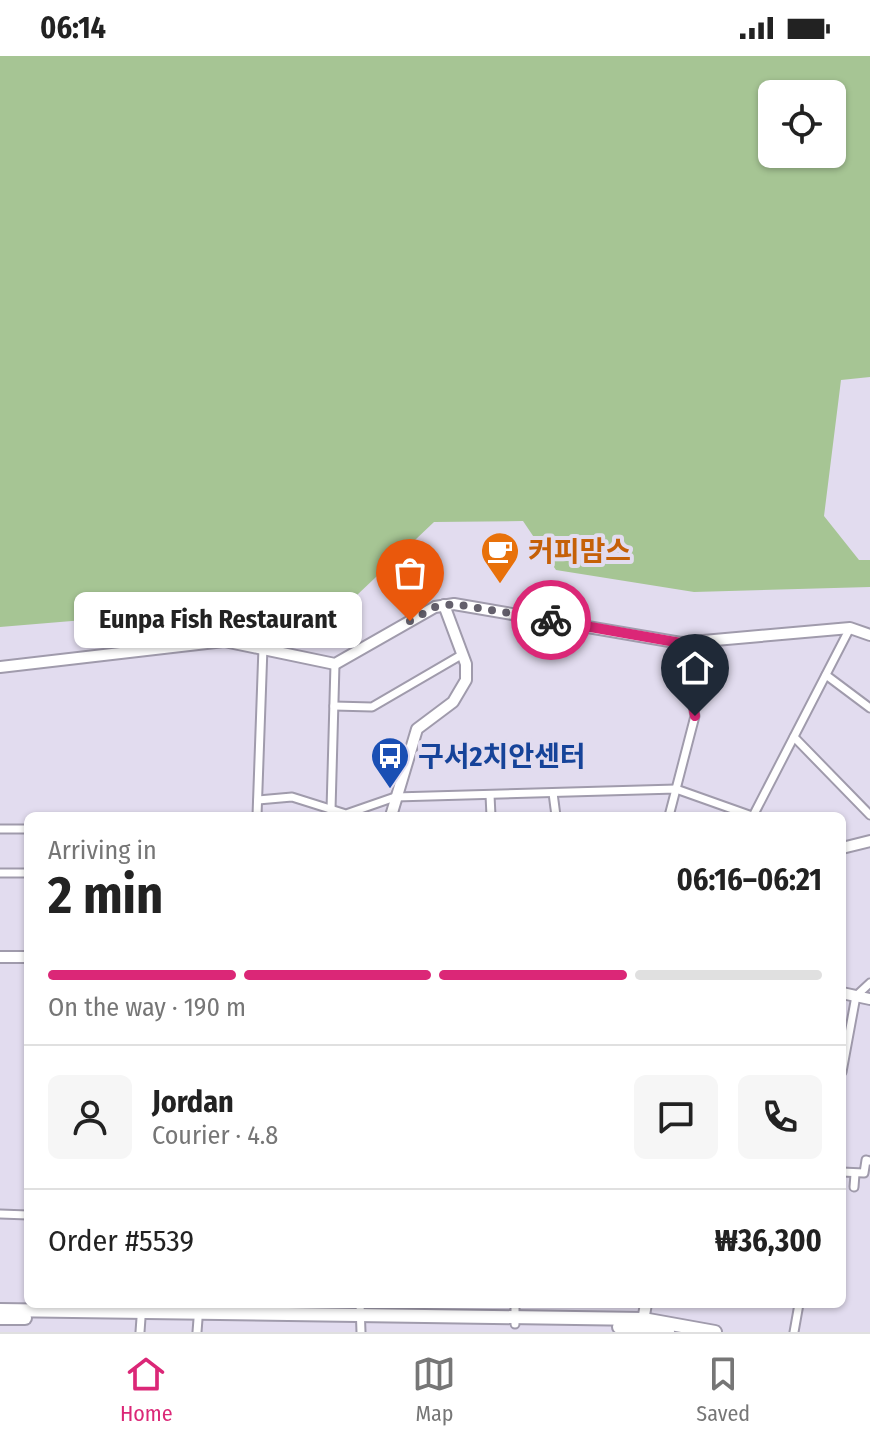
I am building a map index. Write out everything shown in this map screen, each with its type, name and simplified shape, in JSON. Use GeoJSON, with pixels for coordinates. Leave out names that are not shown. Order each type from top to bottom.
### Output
{"type":"FeatureCollection","features":[{"type":"Feature","properties":{"kind":"main road"},"geometry":{"type":"LineString","coordinates":[[392,812],[417,729],[453,702],[466,680],[463,654],[444,605]]}},
{"type":"Feature","properties":{"kind":"main road"},"geometry":{"type":"LineString","coordinates":[[0,667],[212,641],[263,647],[335,664],[444,605],[681,643],[850,628],[870,635]]}},
{"type":"Feature","properties":{"kind":"main road"},"geometry":{"type":"LineString","coordinates":[[846,847],[870,841]]}},
{"type":"Feature","properties":{"kind":"main road"},"geometry":{"type":"LineString","coordinates":[[0,957],[24,957]]}},
{"type":"Feature","properties":{"kind":"main road"},"geometry":{"type":"LineString","coordinates":[[846,994],[870,999]]}},
{"type":"Feature","properties":{"kind":"main road"},"geometry":{"type":"LineString","coordinates":[[0,1310],[360,1318],[515,1315],[715,1332]]}},
{"type":"Feature","properties":{"kind":"main road"},"geometry":{"type":"LineString","coordinates":[[0,1318],[195,1316]]}},
{"type":"Feature","properties":{"kind":"main road"},"geometry":{"type":"LineString","coordinates":[[642,1326],[674,1332]]}},
{"type":"Feature","properties":{"kind":"street"},"geometry":{"type":"LineString","coordinates":[[755,812],[850,628]]}},
{"type":"Feature","properties":{"kind":"street"},"geometry":{"type":"LineString","coordinates":[[670,812],[695,716],[681,643]]}},
{"type":"Feature","properties":{"kind":"street"},"geometry":{"type":"LineString","coordinates":[[257,812],[263,647]]}},
{"type":"Feature","properties":{"kind":"street"},"geometry":{"type":"LineString","coordinates":[[334,706],[372,707],[463,654]]}},
{"type":"Feature","properties":{"kind":"street"},"geometry":{"type":"LineString","coordinates":[[331,810],[335,664]]}},
{"type":"Feature","properties":{"kind":"street"},"geometry":{"type":"LineString","coordinates":[[826,675],[870,708]]}},
{"type":"Feature","properties":{"kind":"street"},"geometry":{"type":"LineString","coordinates":[[794,737],[870,815]]}},
{"type":"Feature","properties":{"kind":"street"},"geometry":{"type":"LineString","coordinates":[[352,812],[395,797],[676,789],[742,812]]}},
{"type":"Feature","properties":{"kind":"street"},"geometry":{"type":"LineString","coordinates":[[553,793],[555,812]]}},
{"type":"Feature","properties":{"kind":"street"},"geometry":{"type":"LineString","coordinates":[[490,795],[491,812]]}},
{"type":"Feature","properties":{"kind":"street"},"geometry":{"type":"LineString","coordinates":[[258,800],[292,797],[338,812]]}},
{"type":"Feature","properties":{"kind":"street"},"geometry":{"type":"LineString","coordinates":[[0,829],[24,829]]}},
{"type":"Feature","properties":{"kind":"street"},"geometry":{"type":"LineString","coordinates":[[0,873],[24,873]]}},
{"type":"Feature","properties":{"kind":"street"},"geometry":{"type":"LineString","coordinates":[[846,1050],[856,996],[870,983]]}},
{"type":"Feature","properties":{"kind":"street"},"geometry":{"type":"LineString","coordinates":[[846,1173],[864,1173],[866,1160],[870,1161]]}},
{"type":"Feature","properties":{"kind":"street"},"geometry":{"type":"LineString","coordinates":[[854,1187],[855,1174]]}},
{"type":"Feature","properties":{"kind":"street"},"geometry":{"type":"LineString","coordinates":[[0,1214],[24,1215]]}},
{"type":"Feature","properties":{"kind":"street"},"geometry":{"type":"LineString","coordinates":[[794,1332],[798,1308]]}},
{"type":"Feature","properties":{"kind":"street"},"geometry":{"type":"LineString","coordinates":[[140,1332],[141,1318]]}},
{"type":"Feature","properties":{"kind":"street"},"geometry":{"type":"LineString","coordinates":[[351,1332],[360,1318]]}},
{"type":"Feature","properties":{"kind":"green space"},"geometry":{"type":"Polygon","coordinates":[[[0,56],[870,56],[870,377],[841,380],[824,516],[859,560],[870,560],[870,587],[694,592],[556,570],[523,521],[434,522],[318,632],[228,608],[0,627],[0,56]]]}},
{"type":"Feature","properties":{"kind":"way so far"},"geometry":{"type":"LineString","coordinates":[[410,621],[435,607],[454,604],[551,620]]}},
{"type":"Feature","properties":{"kind":"place","name":"커피맘스"},"geometry":{"type":"Point","coordinates":[500,585]}},
{"type":"Feature","properties":{"kind":"place","name":"Eunpa Fish Restaurant"},"geometry":{"type":"Point","coordinates":[410,621]}},
{"type":"Feature","properties":{"kind":"place","name":"구서2치안센터"},"geometry":{"type":"Point","coordinates":[390,790]}},
{"type":"Feature","properties":{"kind":"route"},"geometry":{"type":"LineString","coordinates":[[551,620],[681,643],[695,716]]}}]}
